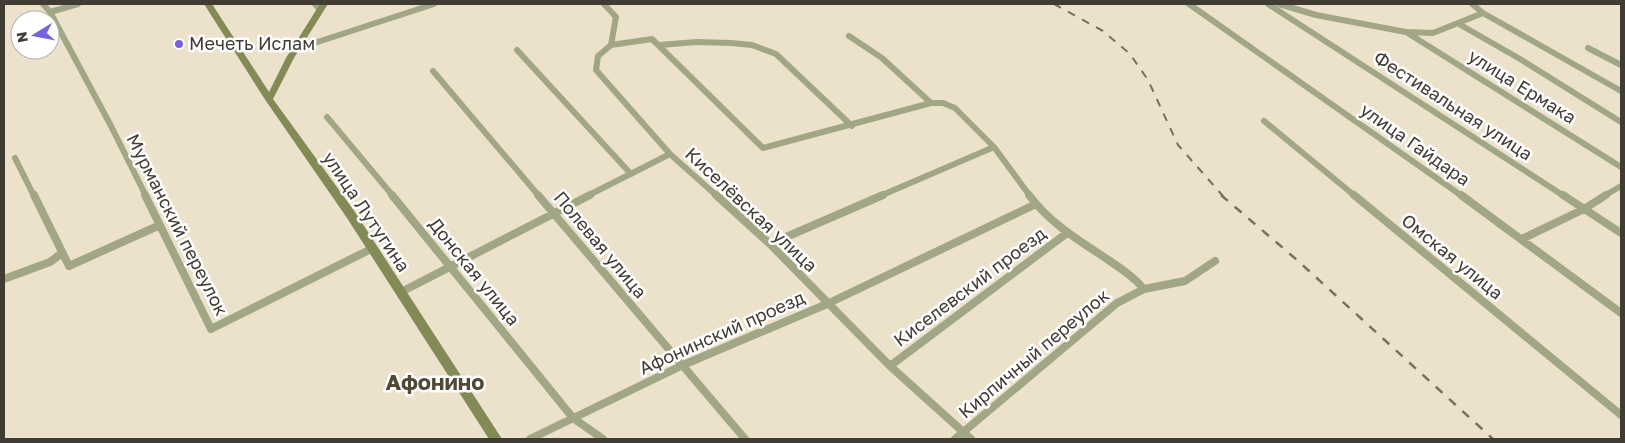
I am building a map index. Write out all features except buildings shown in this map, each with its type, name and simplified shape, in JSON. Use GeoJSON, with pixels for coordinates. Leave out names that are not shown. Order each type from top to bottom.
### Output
{"type":"FeatureCollection","features":[{"type":"Feature","properties":{"kind":"main road","name":"улица Лутугина"},"geometry":{"type":"LineString","coordinates":[[208,4],[269,99],[373,248],[496,439]]}},
{"type":"Feature","properties":{"kind":"main road"},"geometry":{"type":"LineString","coordinates":[[269,99],[320,6]]}},
{"type":"Feature","properties":{"kind":"street"},"geometry":{"type":"LineString","coordinates":[[57,10],[78,4]]}},
{"type":"Feature","properties":{"kind":"street"},"geometry":{"type":"LineString","coordinates":[[296,49],[434,4]]}},
{"type":"Feature","properties":{"kind":"street","name":"Киселёвская улица"},"geometry":{"type":"LineString","coordinates":[[604,4],[616,17],[611,45],[598,56],[596,70],[670,154],[770,244],[826,304],[890,366],[972,439]]}},
{"type":"Feature","properties":{"kind":"street","name":"улица Гайдара"},"geometry":{"type":"LineString","coordinates":[[1189,4],[1254,48],[1522,239],[1621,313]]}},
{"type":"Feature","properties":{"kind":"street","name":"Фестивальная улица"},"geometry":{"type":"LineString","coordinates":[[1268,4],[1621,233]]}},
{"type":"Feature","properties":{"kind":"street"},"geometry":{"type":"LineString","coordinates":[[1279,4],[1316,15],[1406,32],[1433,32],[1459,24],[1483,13]]}},
{"type":"Feature","properties":{"kind":"street"},"geometry":{"type":"LineString","coordinates":[[1472,4],[1483,13],[1621,91]]}},
{"type":"Feature","properties":{"kind":"street"},"geometry":{"type":"LineString","coordinates":[[1459,24],[1520,59],[1621,122]]}},
{"type":"Feature","properties":{"kind":"street","name":"Мурманский переулок"},"geometry":{"type":"LineString","coordinates":[[60,31],[111,126],[211,329],[373,248]]}},
{"type":"Feature","properties":{"kind":"street","name":"улица Ермака"},"geometry":{"type":"LineString","coordinates":[[1406,32],[1621,167]]}},
{"type":"Feature","properties":{"kind":"street"},"geometry":{"type":"LineString","coordinates":[[849,36],[877,54],[905,77],[931,103]]}},
{"type":"Feature","properties":{"kind":"street"},"geometry":{"type":"LineString","coordinates":[[611,45],[652,39],[763,148],[852,126],[931,103],[943,103],[955,108],[994,147],[1036,204],[1067,232],[1135,278],[1144,289]]}},
{"type":"Feature","properties":{"kind":"street"},"geometry":{"type":"LineString","coordinates":[[660,45],[731,42],[752,45],[776,54],[852,126]]}},
{"type":"Feature","properties":{"kind":"street"},"geometry":{"type":"LineString","coordinates":[[1588,48],[1621,65]]}},
{"type":"Feature","properties":{"kind":"street"},"geometry":{"type":"LineString","coordinates":[[517,50],[631,174]]}},
{"type":"Feature","properties":{"kind":"street","name":"Полевая улица"},"geometry":{"type":"LineString","coordinates":[[432,71],[745,439]]}},
{"type":"Feature","properties":{"kind":"street","name":"Донская улица"},"geometry":{"type":"LineString","coordinates":[[327,117],[573,418],[602,439]]}},
{"type":"Feature","properties":{"kind":"street","name":"Омская улица"},"geometry":{"type":"LineString","coordinates":[[1264,122],[1621,415]]}},
{"type":"Feature","properties":{"kind":"street"},"geometry":{"type":"LineString","coordinates":[[770,244],[994,147]]}},
{"type":"Feature","properties":{"kind":"street"},"geometry":{"type":"LineString","coordinates":[[401,292],[670,154]]}},
{"type":"Feature","properties":{"kind":"street"},"geometry":{"type":"LineString","coordinates":[[15,158],[69,266],[160,225]]}},
{"type":"Feature","properties":{"kind":"street"},"geometry":{"type":"LineString","coordinates":[[1522,239],[1584,209],[1621,186]]}},
{"type":"Feature","properties":{"kind":"street","name":"Афонинский проезд"},"geometry":{"type":"LineString","coordinates":[[530,439],[683,365],[826,304],[1036,204]]}},
{"type":"Feature","properties":{"kind":"street","name":"Киселевский проезд"},"geometry":{"type":"LineString","coordinates":[[890,366],[1067,232]]}},
{"type":"Feature","properties":{"kind":"street"},"geometry":{"type":"LineString","coordinates":[[4,279],[50,262],[62,252]]}},
{"type":"Feature","properties":{"kind":"street","name":"Кирпичный переулок"},"geometry":{"type":"LineString","coordinates":[[955,439],[1117,303],[1144,289],[1185,281],[1215,261]]}},
{"type":"Feature","properties":{"kind":"railway"},"geometry":{"type":"LineString","coordinates":[[1054,4],[1103,31],[1130,54],[1148,80],[1178,145],[1223,196]]}},
{"type":"Feature","properties":{"kind":"railway"},"geometry":{"type":"LineString","coordinates":[[1221,195],[1297,260],[1493,439]]}},
{"type":"Feature","properties":{"kind":"place","name":"Мечеть Ислам"},"geometry":{"type":"Point","coordinates":[179,44]}},
{"type":"Feature","properties":{"kind":"district","name":"Афонино"},"geometry":{"type":"Point","coordinates":[435,382]}}]}
